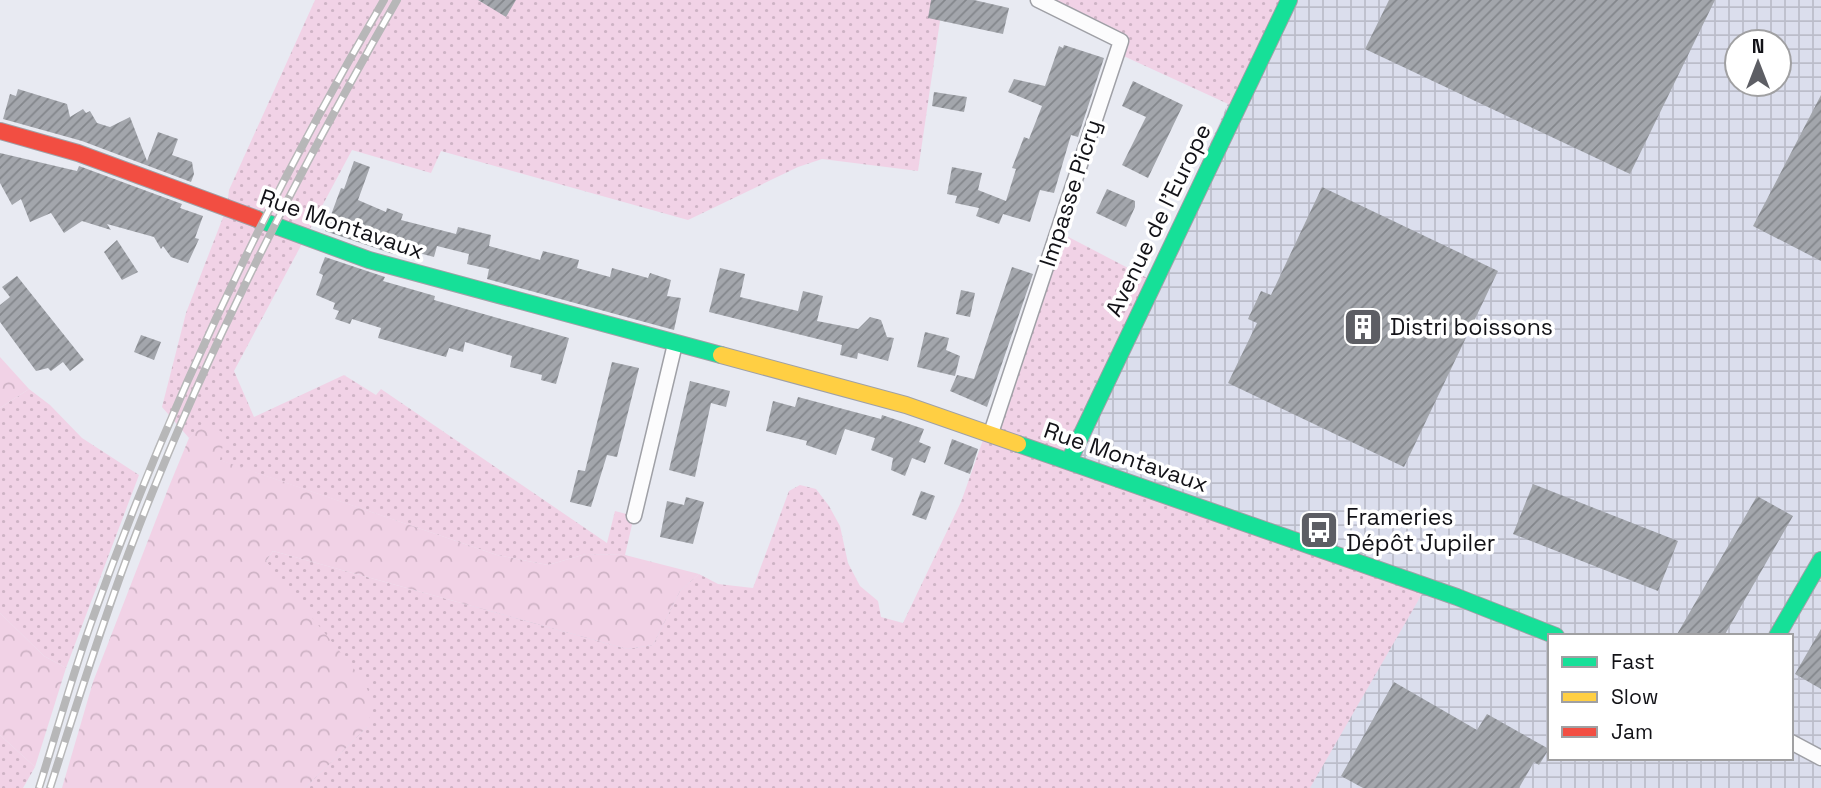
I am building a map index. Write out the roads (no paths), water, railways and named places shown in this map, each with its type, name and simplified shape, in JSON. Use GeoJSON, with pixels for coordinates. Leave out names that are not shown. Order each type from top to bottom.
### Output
{"type":"FeatureCollection","features":[{"type":"Feature","properties":{"kind":"street","name":"Impasse Picry"},"geometry":{"type":"LineString","coordinates":[[991,433],[1121,41],[1038,0]]}},
{"type":"Feature","properties":{"kind":"street","name":"Avenue de l'Europe"},"geometry":{"type":"LineString","coordinates":[[1069,461],[1289,0]]}},
{"type":"Feature","properties":{"kind":"street","name":"Rue Montavaux"},"geometry":{"type":"LineString","coordinates":[[0,131],[78,153],[369,260],[675,344],[838,385],[991,433],[1457,597],[1551,634]]}},
{"type":"Feature","properties":{"kind":"street"},"geometry":{"type":"LineString","coordinates":[[634,516],[675,344]]}},
{"type":"Feature","properties":{"kind":"street"},"geometry":{"type":"LineString","coordinates":[[1778,634],[1821,560]]}},
{"type":"Feature","properties":{"kind":"street"},"geometry":{"type":"LineString","coordinates":[[1793,743],[1821,758]]}},
{"type":"Feature","properties":{"kind":"railway"},"geometry":{"type":"LineString","coordinates":[[39,788],[90,626],[152,464],[186,385],[260,228],[384,0]]}},
{"type":"Feature","properties":{"kind":"railway"},"geometry":{"type":"LineString","coordinates":[[50,788],[120,577],[189,406],[287,200],[397,0]]}},
{"type":"Feature","properties":{"kind":"place","name":"Distri boissons"},"geometry":{"type":"Point","coordinates":[1363,327]}},
{"type":"Feature","properties":{"kind":"place","name":"Frameries Dépôt Jupiler"},"geometry":{"type":"Point","coordinates":[1319,530]}}]}
